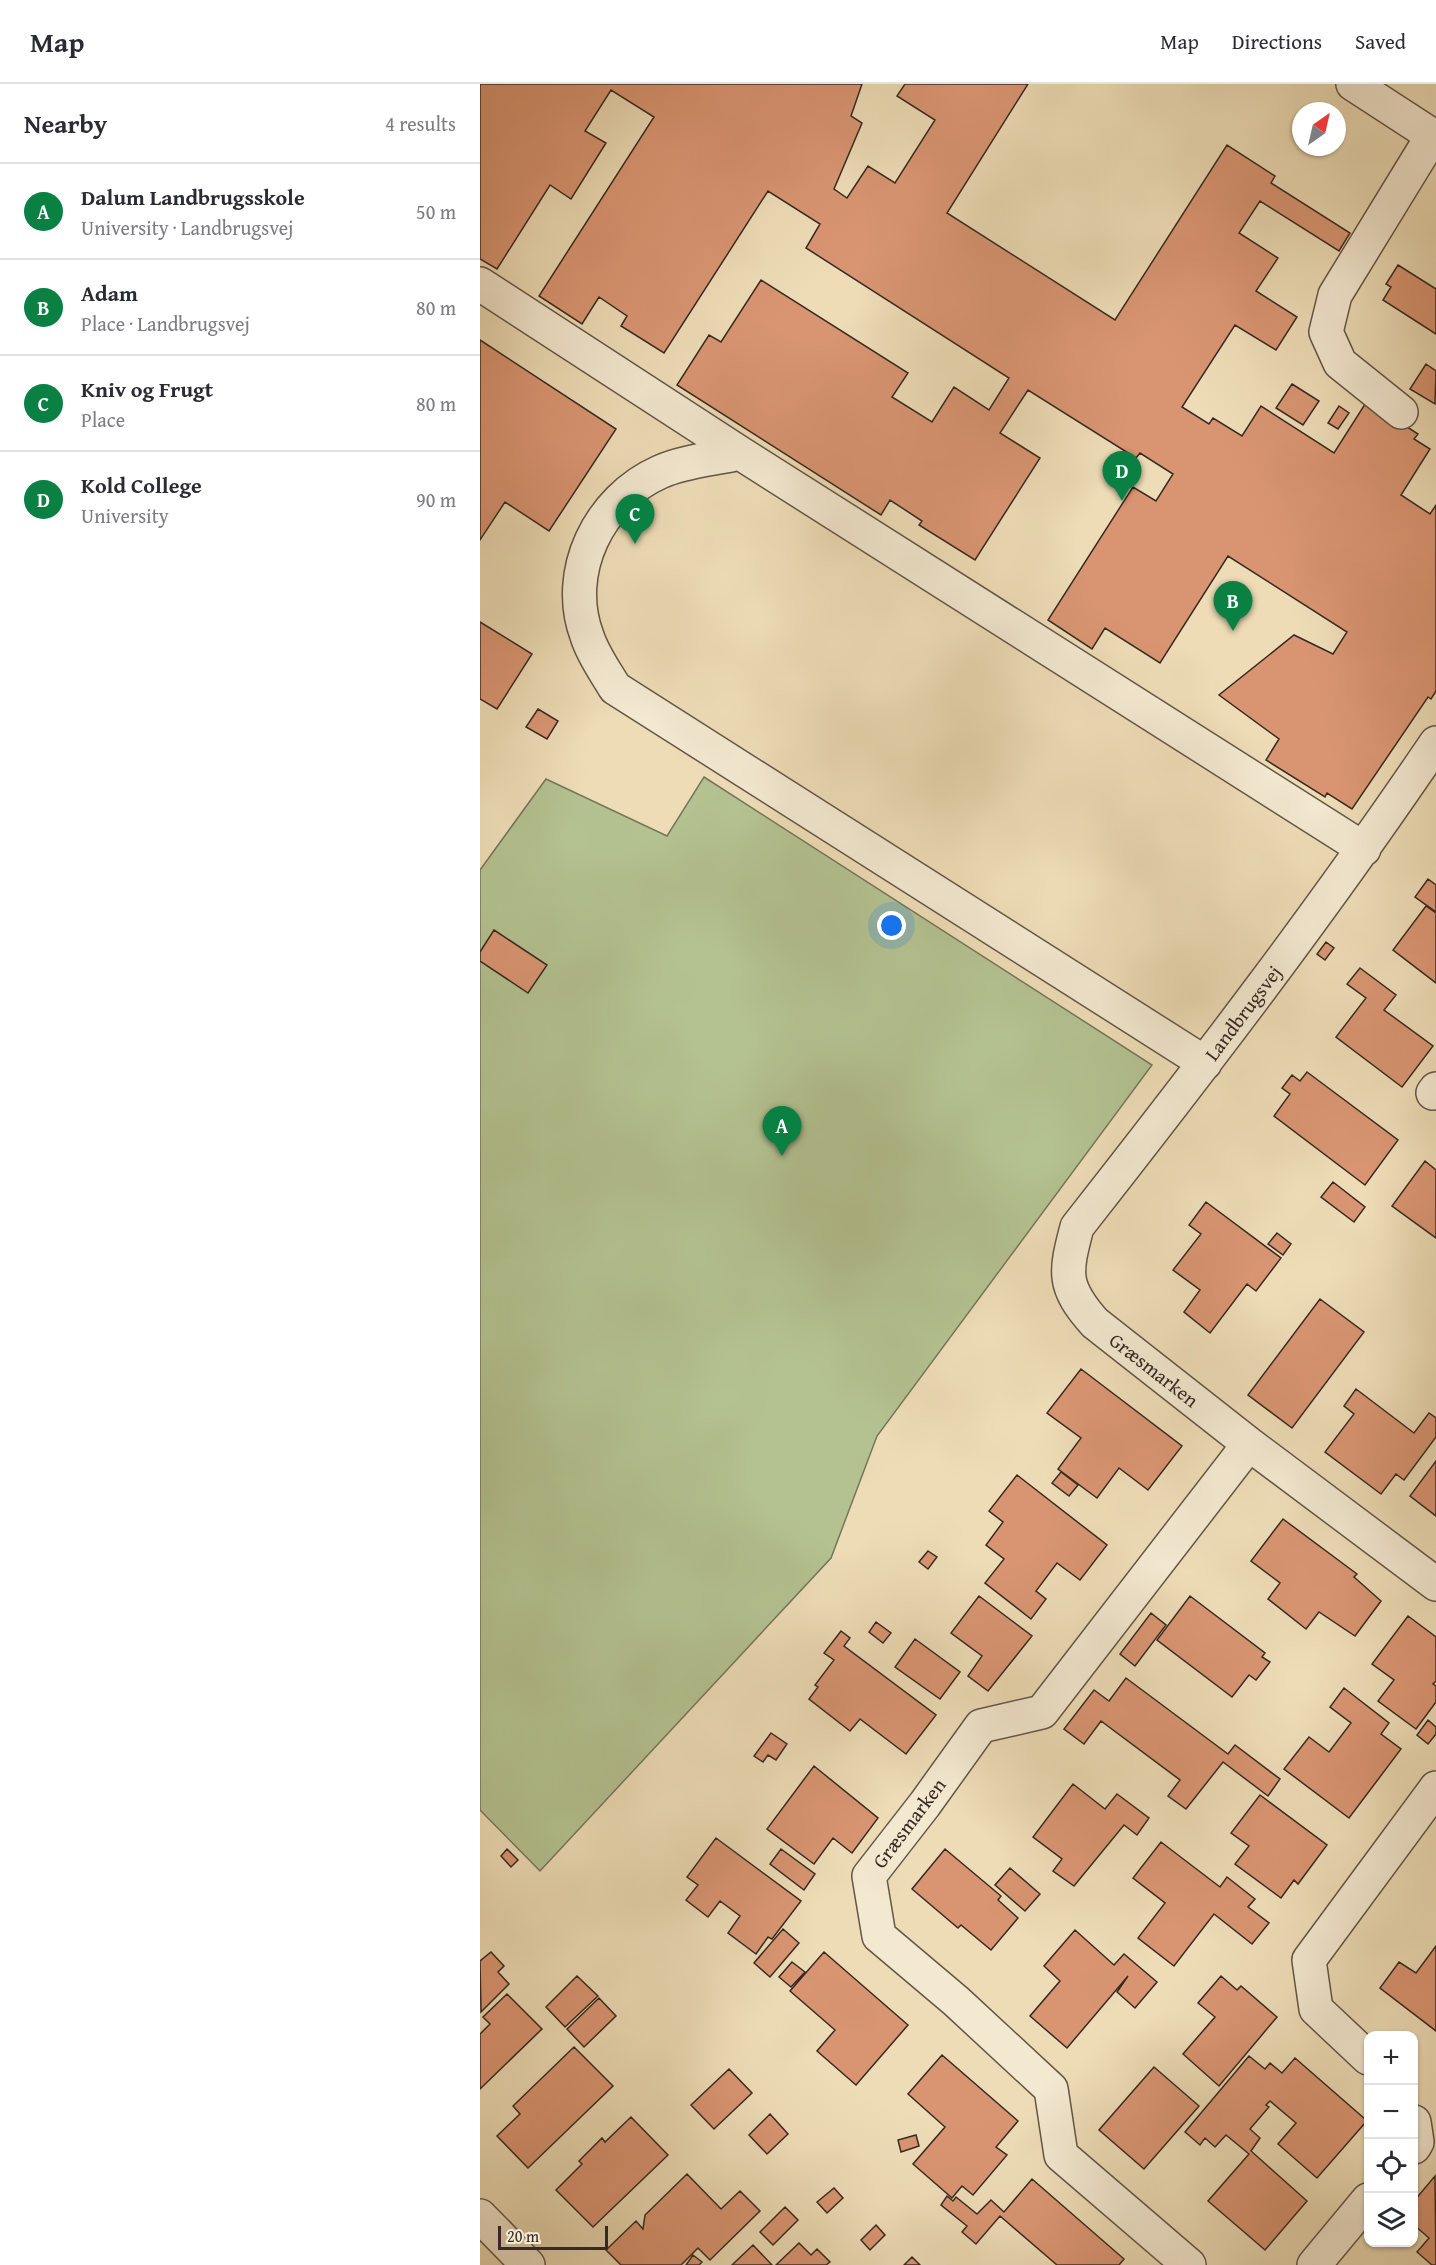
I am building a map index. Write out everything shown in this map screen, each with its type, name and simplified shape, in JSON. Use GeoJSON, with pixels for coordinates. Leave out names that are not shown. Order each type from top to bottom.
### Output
{"type":"FeatureCollection","features":[{"type":"Feature","properties":{"kind":"street"},"geometry":{"type":"LineString","coordinates":[[1353,84],[1434,136],[1335,295],[1326,332],[1340,363],[1401,412]]}},
{"type":"Feature","properties":{"kind":"street"},"geometry":{"type":"LineString","coordinates":[[480,284],[740,453],[1364,849]]}},
{"type":"Feature","properties":{"kind":"street"},"geometry":{"type":"LineString","coordinates":[[740,453],[661,471],[638,485],[618,502],[601,520],[590,539],[580,584],[581,610],[586,635],[615,688],[1205,1063]]}},
{"type":"Feature","properties":{"kind":"street","name":"Landbrugsvej"},"geometry":{"type":"LineString","coordinates":[[1069,1286],[1069,1259],[1077,1227],[1205,1063],[1364,849],[1436,743]]}},
{"type":"Feature","properties":{"kind":"street","name":"Græsmarken"},"geometry":{"type":"LineString","coordinates":[[1069,1286],[1079,1305],[1095,1323],[1249,1444],[1436,1584]]}},
{"type":"Feature","properties":{"kind":"street","name":"Græsmarken"},"geometry":{"type":"LineString","coordinates":[[1189,2265],[1061,2156],[1051,2090],[956,2001],[879,1936],[869,1876],[981,1726],[1042,1712],[1249,1444]]}},
{"type":"Feature","properties":{"kind":"street"},"geometry":{"type":"LineString","coordinates":[[1364,2054],[1316,2009],[1309,1960],[1436,1788]]}},
{"type":"Feature","properties":{"kind":"street"},"geometry":{"type":"LineString","coordinates":[[1314,2265],[1364,2205]]}},
{"type":"Feature","properties":{"kind":"street"},"geometry":{"type":"LineString","coordinates":[[480,2216],[528,2265]]}},
{"type":"Feature","properties":{"kind":"green space"},"geometry":{"type":"Polygon","coordinates":[[[704,777],[1152,1065],[877,1436],[831,1558],[540,1871],[480,1810],[480,870],[546,779],[667,836],[704,777]]]}},
{"type":"Feature","properties":{"kind":"building"},"geometry":{"type":"Polygon","coordinates":[[[480,84],[862,84],[851,116],[862,123],[834,189],[847,198],[868,166],[895,183],[935,120],[897,96],[905,84],[1028,84],[947,213],[1115,320],[1227,145],[1275,176],[1271,183],[1350,233],[1339,251],[1260,201],[1239,233],[1278,258],[1256,291],[1297,317],[1276,350],[1235,325],[1182,407],[1209,424],[1213,418],[1242,436],[1261,406],[1334,453],[1367,401],[1418,434],[1414,439],[1430,449],[1401,495],[1430,514],[1436,505],[1436,691],[1431,699],[1428,697],[1352,809],[1327,793],[1325,797],[1266,760],[1279,739],[1219,695],[1294,635],[1333,654],[1347,632],[1228,556],[1160,663],[1105,628],[1092,649],[1048,620],[1133,487],[1156,501],[1173,474],[1140,453],[1136,458],[1028,390],[1000,433],[1040,458],[975,560],[919,525],[922,521],[890,500],[881,515],[677,385],[709,335],[721,342],[761,280],[908,373],[892,397],[932,422],[954,387],[989,410],[1009,378],[806,248],[820,224],[768,191],[664,353],[621,326],[627,316],[599,297],[582,324],[539,296],[654,117],[611,90],[585,131],[606,143],[571,199],[550,185],[497,269],[480,259],[480,84]]]}},
{"type":"Feature","properties":{"kind":"building"},"geometry":{"type":"Polygon","coordinates":[[[1398,265],[1436,289],[1436,334],[1383,300],[1391,287],[1386,284],[1398,265]]]}},
{"type":"Feature","properties":{"kind":"building"},"geometry":{"type":"Polygon","coordinates":[[[480,340],[616,429],[549,531],[505,502],[480,540],[480,340]]]}},
{"type":"Feature","properties":{"kind":"building"},"geometry":{"type":"Polygon","coordinates":[[[1426,364],[1436,371],[1435,404],[1410,389],[1426,364]]]}},
{"type":"Feature","properties":{"kind":"building"},"geometry":{"type":"Polygon","coordinates":[[[1292,384],[1319,401],[1303,425],[1276,408],[1292,384]]]}},
{"type":"Feature","properties":{"kind":"building"},"geometry":{"type":"Polygon","coordinates":[[[1339,406],[1349,413],[1338,429],[1328,423],[1339,406]]]}},
{"type":"Feature","properties":{"kind":"building"},"geometry":{"type":"Polygon","coordinates":[[[480,622],[532,654],[497,709],[480,699],[480,622]]]}},
{"type":"Feature","properties":{"kind":"building"},"geometry":{"type":"Polygon","coordinates":[[[538,709],[558,721],[547,739],[526,727],[538,709]]]}},
{"type":"Feature","properties":{"kind":"building"},"geometry":{"type":"Polygon","coordinates":[[[1428,879],[1436,885],[1436,912],[1415,897],[1428,879]]]}},
{"type":"Feature","properties":{"kind":"building"},"geometry":{"type":"Polygon","coordinates":[[[1426,906],[1436,913],[1436,983],[1393,950],[1426,906]]]}},
{"type":"Feature","properties":{"kind":"building"},"geometry":{"type":"Polygon","coordinates":[[[494,930],[547,965],[528,993],[480,961],[480,952],[494,930]]]}},
{"type":"Feature","properties":{"kind":"building"},"geometry":{"type":"Polygon","coordinates":[[[1326,942],[1334,948],[1325,960],[1317,954],[1326,942]]]}},
{"type":"Feature","properties":{"kind":"building"},"geometry":{"type":"Polygon","coordinates":[[[1360,968],[1396,995],[1384,1010],[1433,1046],[1402,1087],[1336,1037],[1366,998],[1347,984],[1360,968]]]}},
{"type":"Feature","properties":{"kind":"building"},"geometry":{"type":"Polygon","coordinates":[[[1307,1072],[1398,1140],[1365,1185],[1274,1116],[1290,1094],[1282,1088],[1292,1075],[1300,1081],[1307,1072]]]}},
{"type":"Feature","properties":{"kind":"building"},"geometry":{"type":"Polygon","coordinates":[[[1425,1161],[1436,1170],[1436,1238],[1392,1206],[1425,1161]]]}},
{"type":"Feature","properties":{"kind":"building"},"geometry":{"type":"Polygon","coordinates":[[[1333,1182],[1365,1207],[1354,1222],[1321,1197],[1333,1182]]]}},
{"type":"Feature","properties":{"kind":"building"},"geometry":{"type":"Polygon","coordinates":[[[1206,1202],[1281,1258],[1256,1291],[1247,1284],[1210,1333],[1184,1312],[1200,1290],[1173,1270],[1201,1234],[1189,1225],[1206,1202]]]}},
{"type":"Feature","properties":{"kind":"building"},"geometry":{"type":"Polygon","coordinates":[[[1277,1233],[1291,1244],[1283,1255],[1268,1244],[1277,1233]]]}},
{"type":"Feature","properties":{"kind":"building"},"geometry":{"type":"Polygon","coordinates":[[[1320,1299],[1364,1332],[1292,1428],[1248,1395],[1320,1299]]]}},
{"type":"Feature","properties":{"kind":"building"},"geometry":{"type":"Polygon","coordinates":[[[1081,1369],[1182,1446],[1148,1490],[1119,1468],[1097,1498],[1058,1469],[1081,1438],[1047,1413],[1081,1369]]]}},
{"type":"Feature","properties":{"kind":"building"},"geometry":{"type":"Polygon","coordinates":[[[1356,1389],[1414,1433],[1429,1413],[1436,1418],[1436,1437],[1404,1480],[1396,1474],[1381,1494],[1325,1452],[1354,1414],[1344,1406],[1356,1389]]]}},
{"type":"Feature","properties":{"kind":"building"},"geometry":{"type":"Polygon","coordinates":[[[1436,1461],[1436,1516],[1410,1496],[1436,1461]]]}},
{"type":"Feature","properties":{"kind":"building"},"geometry":{"type":"Polygon","coordinates":[[[1061,1472],[1078,1485],[1069,1496],[1052,1483],[1061,1472]]]}},
{"type":"Feature","properties":{"kind":"building"},"geometry":{"type":"Polygon","coordinates":[[[1017,1475],[1107,1545],[1080,1580],[1057,1563],[1036,1591],[1046,1599],[1031,1619],[985,1583],[1004,1559],[986,1545],[1003,1522],[989,1511],[1017,1475]]]}},
{"type":"Feature","properties":{"kind":"building"},"geometry":{"type":"Polygon","coordinates":[[[1283,1519],[1357,1574],[1354,1577],[1381,1601],[1355,1636],[1319,1612],[1306,1629],[1268,1599],[1280,1583],[1251,1561],[1283,1519]]]}},
{"type":"Feature","properties":{"kind":"building"},"geometry":{"type":"Polygon","coordinates":[[[928,1551],[937,1557],[928,1569],[919,1562],[928,1551]]]}},
{"type":"Feature","properties":{"kind":"building"},"geometry":{"type":"Polygon","coordinates":[[[979,1596],[1032,1636],[988,1691],[968,1676],[982,1656],[951,1633],[979,1596]]]}},
{"type":"Feature","properties":{"kind":"building"},"geometry":{"type":"Polygon","coordinates":[[[1190,1596],[1265,1653],[1262,1657],[1270,1662],[1256,1680],[1249,1675],[1232,1697],[1157,1640],[1190,1596]]]}},
{"type":"Feature","properties":{"kind":"building"},"geometry":{"type":"Polygon","coordinates":[[[1151,1613],[1166,1625],[1135,1666],[1120,1654],[1151,1613]]]}},
{"type":"Feature","properties":{"kind":"building"},"geometry":{"type":"Polygon","coordinates":[[[1408,1616],[1436,1637],[1436,1681],[1433,1684],[1436,1686],[1436,1702],[1416,1729],[1378,1701],[1394,1680],[1372,1664],[1408,1616]]]}},
{"type":"Feature","properties":{"kind":"building"},"geometry":{"type":"Polygon","coordinates":[[[876,1622],[891,1633],[883,1643],[869,1632],[876,1622]]]}},
{"type":"Feature","properties":{"kind":"building"},"geometry":{"type":"Polygon","coordinates":[[[841,1631],[850,1638],[844,1646],[936,1715],[906,1754],[860,1719],[850,1731],[809,1699],[818,1687],[815,1685],[834,1660],[824,1653],[841,1631]]]}},
{"type":"Feature","properties":{"kind":"building"},"geometry":{"type":"Polygon","coordinates":[[[915,1639],[960,1672],[940,1699],[895,1667],[915,1639]]]}},
{"type":"Feature","properties":{"kind":"building"},"geometry":{"type":"Polygon","coordinates":[[[1126,1678],[1228,1754],[1235,1745],[1280,1779],[1268,1796],[1223,1762],[1186,1809],[1168,1796],[1180,1780],[1101,1721],[1084,1744],[1064,1729],[1094,1690],[1109,1701],[1126,1678]]]}},
{"type":"Feature","properties":{"kind":"building"},"geometry":{"type":"Polygon","coordinates":[[[1344,1688],[1389,1723],[1381,1734],[1401,1749],[1349,1818],[1284,1769],[1309,1737],[1329,1752],[1351,1723],[1330,1707],[1344,1688]]]}},
{"type":"Feature","properties":{"kind":"building"},"geometry":{"type":"Polygon","coordinates":[[[1428,1720],[1436,1727],[1436,1734],[1428,1744],[1417,1735],[1428,1720]]]}},
{"type":"Feature","properties":{"kind":"building"},"geometry":{"type":"Polygon","coordinates":[[[771,1733],[787,1744],[776,1760],[768,1755],[763,1762],[754,1756],[771,1733]]]}},
{"type":"Feature","properties":{"kind":"building"},"geometry":{"type":"Polygon","coordinates":[[[814,1766],[878,1818],[852,1853],[833,1838],[814,1864],[767,1829],[814,1766]]]}},
{"type":"Feature","properties":{"kind":"building"},"geometry":{"type":"Polygon","coordinates":[[[1073,1784],[1105,1809],[1117,1794],[1149,1818],[1137,1835],[1124,1825],[1074,1886],[1053,1871],[1062,1859],[1033,1837],[1073,1784]]]}},
{"type":"Feature","properties":{"kind":"building"},"geometry":{"type":"Polygon","coordinates":[[[1260,1795],[1327,1845],[1298,1884],[1294,1880],[1281,1898],[1235,1864],[1249,1846],[1231,1833],[1260,1795]]]}},
{"type":"Feature","properties":{"kind":"building"},"geometry":{"type":"Polygon","coordinates":[[[716,1838],[801,1901],[772,1939],[768,1937],[756,1954],[728,1933],[740,1916],[720,1901],[708,1917],[686,1900],[698,1885],[687,1877],[716,1838]]]}},
{"type":"Feature","properties":{"kind":"building"},"geometry":{"type":"Polygon","coordinates":[[[1161,1842],[1220,1887],[1227,1877],[1255,1899],[1248,1907],[1269,1923],[1252,1944],[1214,1914],[1174,1966],[1138,1938],[1165,1903],[1133,1878],[1161,1842]]]}},
{"type":"Feature","properties":{"kind":"building"},"geometry":{"type":"Polygon","coordinates":[[[507,1849],[518,1860],[511,1867],[501,1856],[507,1849]]]}},
{"type":"Feature","properties":{"kind":"building"},"geometry":{"type":"Polygon","coordinates":[[[781,1849],[815,1874],[804,1890],[770,1864],[781,1849]]]}},
{"type":"Feature","properties":{"kind":"building"},"geometry":{"type":"Polygon","coordinates":[[[945,1849],[1001,1896],[998,1900],[1018,1918],[991,1950],[961,1925],[958,1928],[912,1889],[945,1849]]]}},
{"type":"Feature","properties":{"kind":"building"},"geometry":{"type":"Polygon","coordinates":[[[1010,1868],[1040,1894],[1025,1911],[995,1885],[1010,1868]]]}},
{"type":"Feature","properties":{"kind":"building"},"geometry":{"type":"Polygon","coordinates":[[[783,1929],[799,1943],[770,1977],[754,1963],[783,1929]]]}},
{"type":"Feature","properties":{"kind":"building"},"geometry":{"type":"Polygon","coordinates":[[[1075,1930],[1114,1965],[1124,1954],[1157,1982],[1135,2008],[1117,1992],[1128,1976],[1067,2048],[1030,2016],[1060,1981],[1044,1966],[1075,1930]]]}},
{"type":"Feature","properties":{"kind":"building"},"geometry":{"type":"Polygon","coordinates":[[[1436,1946],[1436,2031],[1380,1988],[1399,1962],[1416,1973],[1436,1946]]]}},
{"type":"Feature","properties":{"kind":"building"},"geometry":{"type":"Polygon","coordinates":[[[491,1952],[504,1966],[498,1972],[509,1984],[481,2012],[480,1961],[491,1952]]]}},
{"type":"Feature","properties":{"kind":"building"},"geometry":{"type":"Polygon","coordinates":[[[824,1952],[908,2025],[856,2085],[817,2051],[835,2030],[790,1991],[824,1952]]]}},
{"type":"Feature","properties":{"kind":"building"},"geometry":{"type":"Polygon","coordinates":[[[792,1962],[805,1972],[791,1987],[779,1977],[792,1962]]]}},
{"type":"Feature","properties":{"kind":"building"},"geometry":{"type":"Polygon","coordinates":[[[577,1976],[598,1996],[565,2027],[546,2007],[577,1976]]]}},
{"type":"Feature","properties":{"kind":"building"},"geometry":{"type":"Polygon","coordinates":[[[1221,1976],[1237,1990],[1241,1986],[1277,2017],[1219,2086],[1183,2054],[1215,2017],[1198,2003],[1221,1976]]]}},
{"type":"Feature","properties":{"kind":"building"},"geometry":{"type":"Polygon","coordinates":[[[507,1994],[542,2029],[480,2089],[480,2034],[490,2024],[483,2017],[507,1994]]]}},
{"type":"Feature","properties":{"kind":"building"},"geometry":{"type":"Polygon","coordinates":[[[599,1998],[616,2016],[584,2047],[567,2029],[599,1998]]]}},
{"type":"Feature","properties":{"kind":"building"},"geometry":{"type":"Polygon","coordinates":[[[574,2047],[613,2086],[528,2168],[497,2136],[520,2114],[513,2106],[574,2047]]]}},
{"type":"Feature","properties":{"kind":"building"},"geometry":{"type":"Polygon","coordinates":[[[942,2055],[1018,2121],[996,2147],[1007,2155],[973,2195],[962,2186],[952,2198],[913,2164],[945,2127],[908,2094],[942,2055]]]}},
{"type":"Feature","properties":{"kind":"building"},"geometry":{"type":"Polygon","coordinates":[[[1249,2056],[1265,2069],[1270,2063],[1282,2073],[1295,2058],[1364,2118],[1364,2124],[1317,2178],[1278,2144],[1296,2123],[1270,2101],[1266,2105],[1269,2107],[1250,2129],[1260,2138],[1251,2151],[1307,2201],[1265,2250],[1208,2201],[1249,2154],[1226,2135],[1215,2147],[1205,2138],[1200,2145],[1185,2132],[1249,2056]]]}},
{"type":"Feature","properties":{"kind":"building"},"geometry":{"type":"Polygon","coordinates":[[[1154,2067],[1199,2106],[1144,2169],[1099,2130],[1154,2067]]]}},
{"type":"Feature","properties":{"kind":"building"},"geometry":{"type":"Polygon","coordinates":[[[729,2069],[752,2093],[714,2129],[691,2105],[729,2069]]]}},
{"type":"Feature","properties":{"kind":"building"},"geometry":{"type":"Polygon","coordinates":[[[770,2114],[788,2134],[767,2154],[749,2135],[770,2114]]]}},
{"type":"Feature","properties":{"kind":"building"},"geometry":{"type":"Polygon","coordinates":[[[631,2117],[668,2155],[593,2227],[556,2190],[582,2164],[579,2161],[602,2138],[605,2142],[631,2117]]]}},
{"type":"Feature","properties":{"kind":"building"},"geometry":{"type":"Polygon","coordinates":[[[916,2135],[919,2146],[901,2152],[898,2140],[916,2135]]]}},
{"type":"Feature","properties":{"kind":"building"},"geometry":{"type":"Polygon","coordinates":[[[687,2174],[721,2209],[740,2191],[760,2211],[710,2260],[698,2248],[681,2265],[621,2265],[606,2250],[636,2221],[643,2229],[645,2215],[687,2174]]]}},
{"type":"Feature","properties":{"kind":"building"},"geometry":{"type":"Polygon","coordinates":[[[1435,2176],[1436,2265],[1432,2265],[1417,2252],[1429,2238],[1418,2228],[1418,2196],[1435,2176]]]}},
{"type":"Feature","properties":{"kind":"building"},"geometry":{"type":"Polygon","coordinates":[[[1032,2179],[1124,2259],[1119,2265],[1057,2265],[1000,2216],[976,2244],[962,2232],[967,2226],[941,2205],[947,2196],[953,2201],[956,2197],[977,2214],[991,2200],[1004,2212],[1032,2179]]]}},
{"type":"Feature","properties":{"kind":"building"},"geometry":{"type":"Polygon","coordinates":[[[834,2188],[843,2198],[827,2213],[817,2202],[834,2188]]]}},
{"type":"Feature","properties":{"kind":"building"},"geometry":{"type":"Polygon","coordinates":[[[785,2207],[798,2220],[773,2245],[760,2232],[785,2207]]]}},
{"type":"Feature","properties":{"kind":"building"},"geometry":{"type":"Polygon","coordinates":[[[876,2225],[885,2235],[870,2250],[861,2240],[876,2225]]]}},
{"type":"Feature","properties":{"kind":"building"},"geometry":{"type":"Polygon","coordinates":[[[799,2243],[811,2255],[817,2249],[830,2262],[826,2265],[776,2265],[799,2243]]]}},
{"type":"Feature","properties":{"kind":"building"},"geometry":{"type":"Polygon","coordinates":[[[753,2245],[772,2265],[732,2265],[753,2245]]]}},
{"type":"Feature","properties":{"kind":"building"},"geometry":{"type":"Polygon","coordinates":[[[693,2255],[702,2262],[699,2265],[686,2265],[693,2255]]]}},
{"type":"Feature","properties":{"kind":"building"},"geometry":{"type":"Polygon","coordinates":[[[912,2257],[920,2265],[904,2265],[912,2257]]]}},
{"type":"Feature","properties":{"kind":"place","name":"Kold College"},"geometry":{"type":"Point","coordinates":[1122,501]}},
{"type":"Feature","properties":{"kind":"place","name":"Kniv og Frugt"},"geometry":{"type":"Point","coordinates":[635,544]}},
{"type":"Feature","properties":{"kind":"place","name":"Adam"},"geometry":{"type":"Point","coordinates":[1233,631]}},
{"type":"Feature","properties":{"kind":"place","name":"Dalum Landbrugsskole"},"geometry":{"type":"Point","coordinates":[782,1156]}}]}
